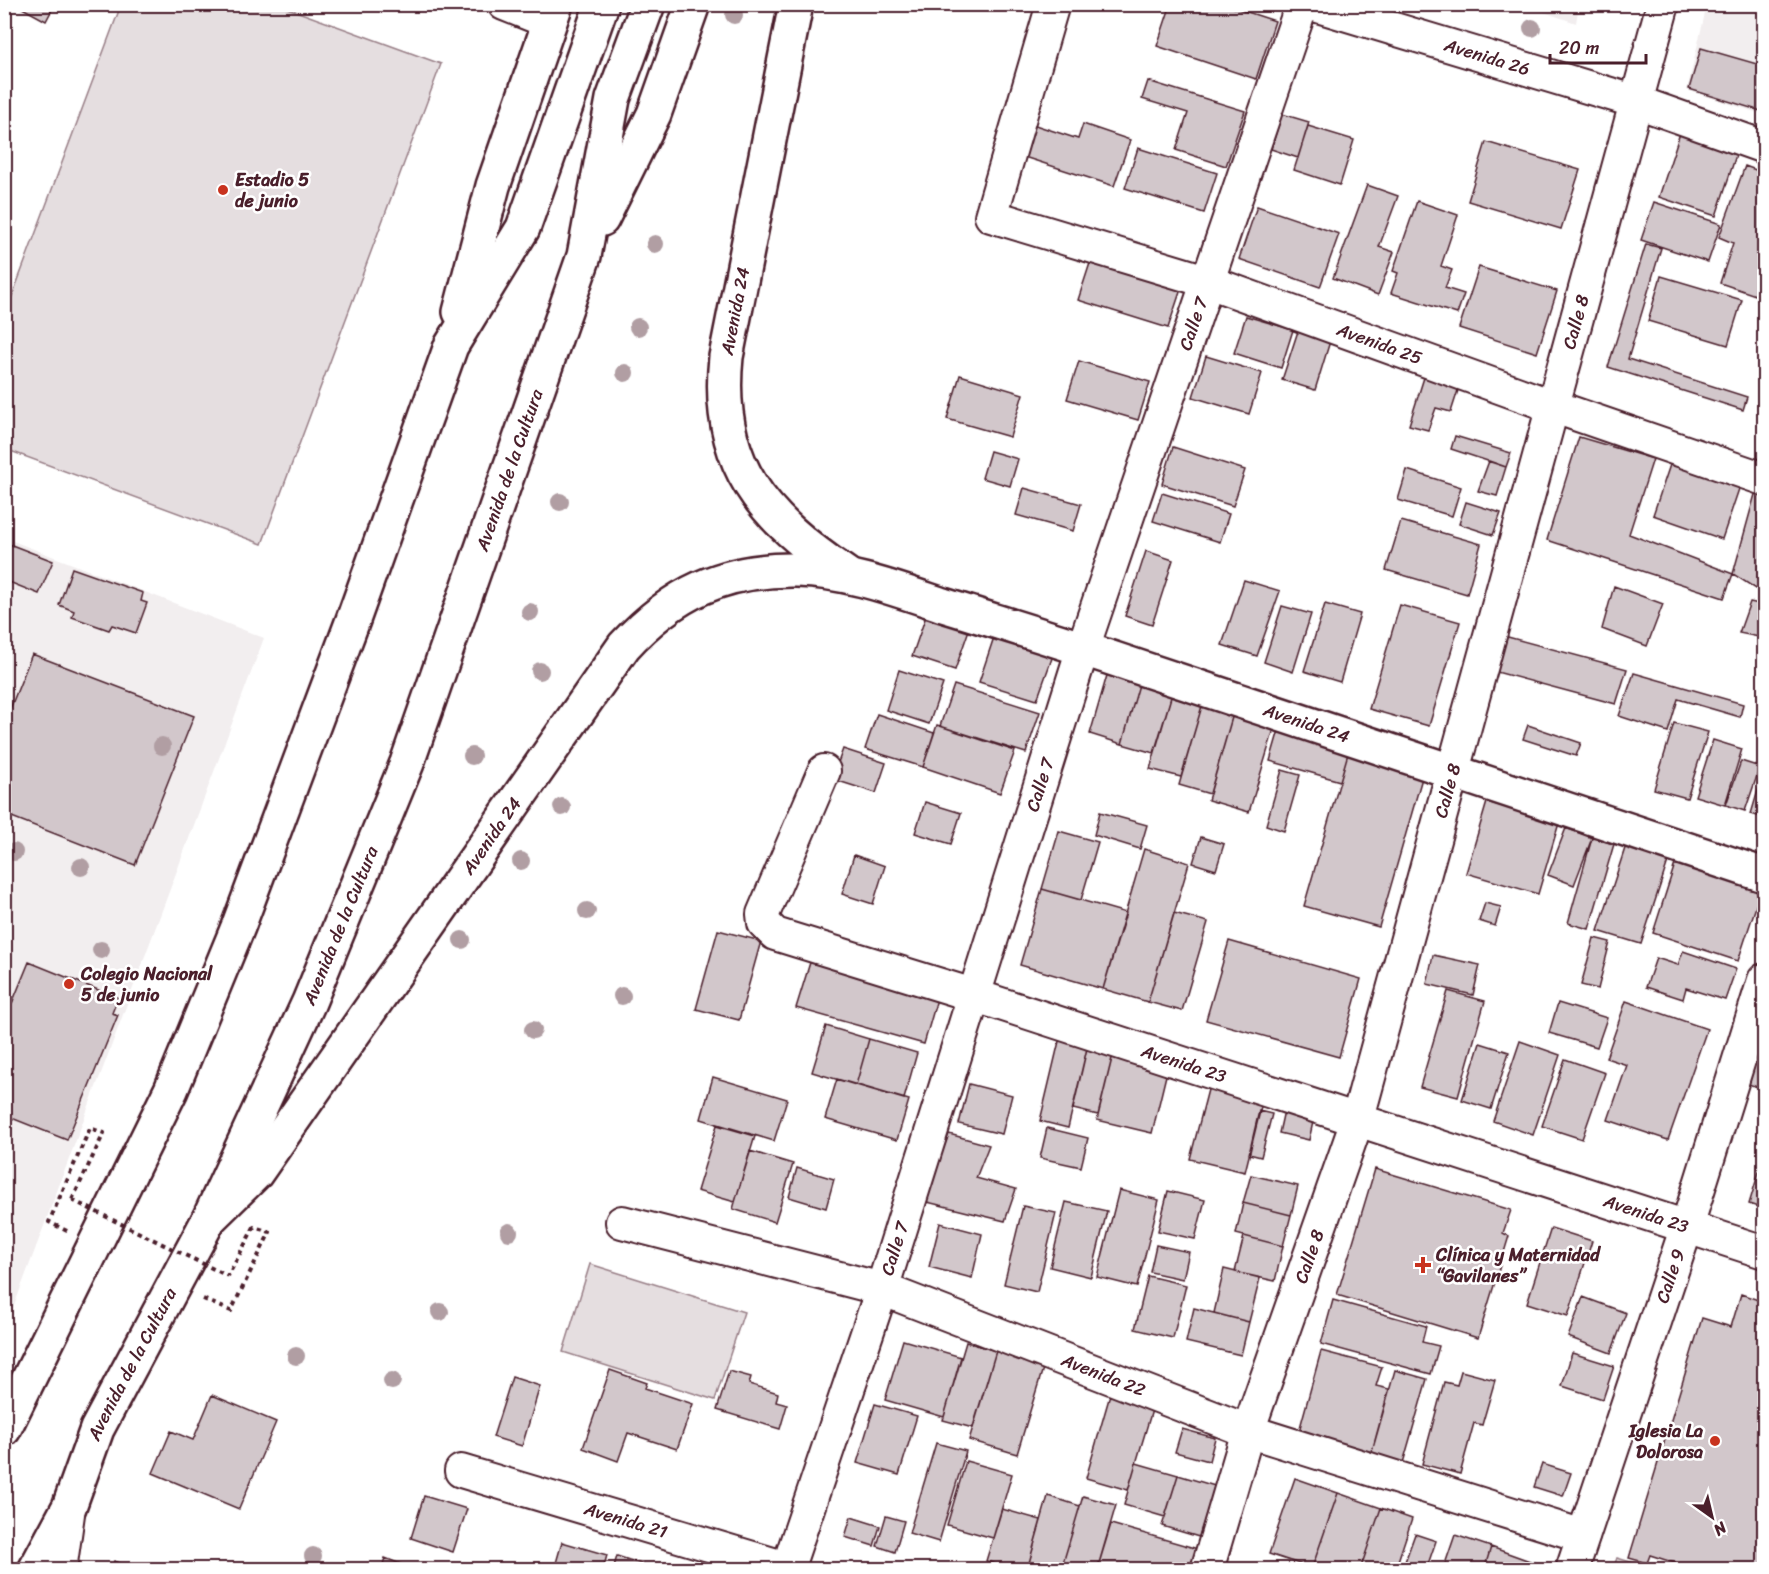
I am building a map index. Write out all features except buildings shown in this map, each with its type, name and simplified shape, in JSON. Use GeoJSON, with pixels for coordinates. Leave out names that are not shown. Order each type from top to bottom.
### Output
{"type":"FeatureCollection","features":[{"type":"Feature","properties":{"kind":"main road"},"geometry":{"type":"LineString","coordinates":[[451,346],[523,228],[602,4]]}},
{"type":"Feature","properties":{"kind":"main road","name":"Avenida de la Cultura"},"geometry":{"type":"LineString","coordinates":[[584,256],[613,99],[648,4]]}},
{"type":"Feature","properties":{"kind":"main road","name":"Avenida de la Cultura"},"geometry":{"type":"LineString","coordinates":[[35,1569],[69,1507],[97,1429],[209,1219],[309,1002],[407,763],[584,256],[654,114],[693,4]]}},
{"type":"Feature","properties":{"kind":"main road","name":"Avenida 24"},"geometry":{"type":"LineString","coordinates":[[796,4],[726,357],[724,403],[733,447],[742,469],[758,496],[779,523],[803,544],[847,575]]}},
{"type":"Feature","properties":{"kind":"main road"},"geometry":{"type":"LineString","coordinates":[[4,1429],[13,1389],[93,1246],[171,1090],[238,927],[353,620],[451,346],[493,186],[553,13]]}},
{"type":"Feature","properties":{"kind":"main road","name":"Avenida 24"},"geometry":{"type":"LineString","coordinates":[[209,1219],[256,1173],[624,646],[647,622],[674,601],[730,576],[757,571],[798,570],[847,575],[1083,648],[1764,875]]}},
{"type":"Feature","properties":{"kind":"street"},"geometry":{"type":"LineString","coordinates":[[504,4],[553,13]]}},
{"type":"Feature","properties":{"kind":"street","name":"Avenida 25"},"geometry":{"type":"LineString","coordinates":[[1053,4],[991,216],[1206,281],[1552,406],[1764,479]]}},
{"type":"Feature","properties":{"kind":"street","name":"Calle 7"},"geometry":{"type":"LineString","coordinates":[[789,1569],[882,1289],[1083,648],[1302,4]]}},
{"type":"Feature","properties":{"kind":"street","name":"Avenida 26"},"geometry":{"type":"LineString","coordinates":[[1311,4],[1637,102],[1764,147]]}},
{"type":"Feature","properties":{"kind":"street","name":"Calle 8"},"geometry":{"type":"LineString","coordinates":[[1207,1569],[1248,1431],[1358,1121],[1663,4]]}},
{"type":"Feature","properties":{"kind":"street","name":"Avenida 23"},"geometry":{"type":"LineString","coordinates":[[824,771],[763,914],[764,923],[775,934],[973,995],[1764,1252]]}},
{"type":"Feature","properties":{"kind":"street","name":"Calle 9"},"geometry":{"type":"LineString","coordinates":[[1572,1569],[1687,1226],[1764,980]]}},
{"type":"Feature","properties":{"kind":"street","name":"Avenida 22"},"geometry":{"type":"LineString","coordinates":[[622,1222],[882,1289],[1248,1431],[1583,1536]]}},
{"type":"Feature","properties":{"kind":"street","name":"Avenida 21"},"geometry":{"type":"LineString","coordinates":[[461,1472],[789,1569]]}},
{"type":"Feature","properties":{"kind":"street"},"geometry":{"type":"LineString","coordinates":[[60,1569],[69,1507]]}},
{"type":"Feature","properties":{"kind":"path"},"geometry":{"type":"LineString","coordinates":[[93,1246],[49,1222],[90,1128],[104,1133],[72,1200],[228,1276],[254,1227],[270,1232],[231,1311],[172,1285]]}},
{"type":"Feature","properties":{"kind":"shaded area"},"geometry":{"type":"Polygon","coordinates":[[[1579,4],[1576,23],[1523,5],[1579,4]]]}},
{"type":"Feature","properties":{"kind":"shaded area","name":"Estadio 5 de junio"},"geometry":{"type":"Polygon","coordinates":[[[121,5],[279,5],[441,64],[262,544],[5,449],[5,315],[121,5]]]}},
{"type":"Feature","properties":{"kind":"shaded area"},"geometry":{"type":"Polygon","coordinates":[[[1707,5],[1764,5],[1764,115],[1687,90],[1707,5]]]}},
{"type":"Feature","properties":{"kind":"shaded area","name":"Colegio Nacional 5 de junio"},"geometry":{"type":"Polygon","coordinates":[[[5,538],[264,638],[5,1330],[5,538]]]}},
{"type":"Feature","properties":{"kind":"shaded area"},"geometry":{"type":"Polygon","coordinates":[[[590,1264],[744,1312],[715,1400],[563,1352],[590,1264]]]}},
{"type":"Feature","properties":{"kind":"shaded area"},"geometry":{"type":"Polygon","coordinates":[[[1617,1558],[1654,1569],[1613,1569],[1617,1558]]]}},
{"type":"Feature","properties":{"kind":"place","name":"Estadio 5 de junio"},"geometry":{"type":"Point","coordinates":[223,190]}},
{"type":"Feature","properties":{"kind":"place","name":"Colegio Nacional 5 de junio"},"geometry":{"type":"Point","coordinates":[69,984]}},
{"type":"Feature","properties":{"kind":"place","name":"Clínica y Maternidad “Gavilanes”"},"geometry":{"type":"Point","coordinates":[1423,1265]}},
{"type":"Feature","properties":{"kind":"place","name":"Iglesia La Dolorosa"},"geometry":{"type":"Point","coordinates":[1715,1441]}}]}
